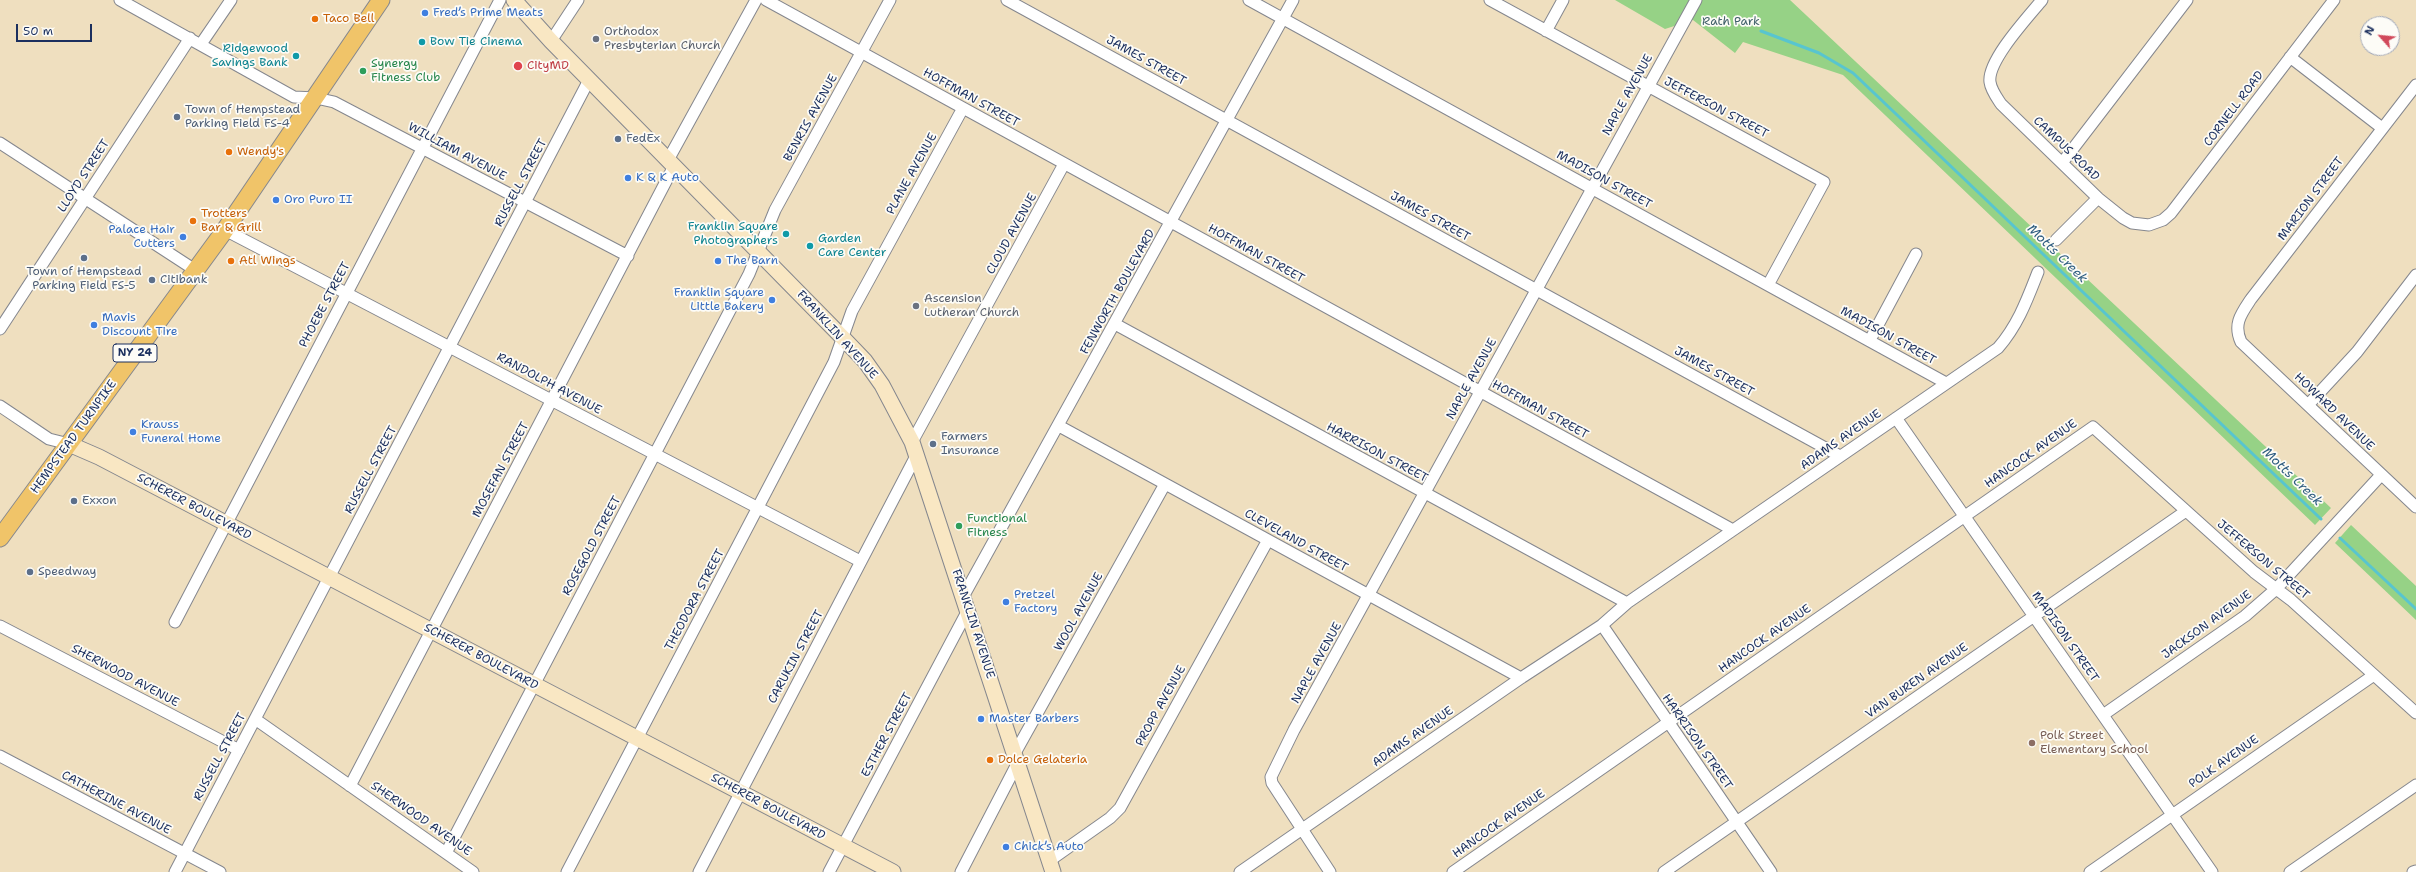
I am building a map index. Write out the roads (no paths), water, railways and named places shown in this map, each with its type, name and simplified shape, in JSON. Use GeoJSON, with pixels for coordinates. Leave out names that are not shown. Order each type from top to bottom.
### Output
{"type":"FeatureCollection","features":[{"type":"Feature","properties":{"kind":"main road","name":"HEMPSTEAD TURNPIKE"},"geometry":{"type":"LineString","coordinates":[[0,538],[225,230],[316,98],[381,0]]}},
{"type":"Feature","properties":{"kind":"main road","name":"FRANKLIN AVENUE"},"geometry":{"type":"LineString","coordinates":[[514,0],[551,41],[865,361],[882,385],[915,448],[1051,866]]}},
{"type":"Feature","properties":{"kind":"main road","name":"SCHERER BOULEVARD"},"geometry":{"type":"LineString","coordinates":[[69,444],[84,449],[893,872]]}},
{"type":"Feature","properties":{"kind":"street","name":"WILLIAM AVENUE"},"geometry":{"type":"LineString","coordinates":[[120,0],[294,97],[316,98],[334,102],[628,256]]}},
{"type":"Feature","properties":{"kind":"street"},"geometry":{"type":"LineString","coordinates":[[201,44],[231,0]]}},
{"type":"Feature","properties":{"kind":"street","name":"PHOEBE STREET"},"geometry":{"type":"LineString","coordinates":[[174,622],[500,0]]}},
{"type":"Feature","properties":{"kind":"street"},"geometry":{"type":"LineString","coordinates":[[551,41],[578,0]]}},
{"type":"Feature","properties":{"kind":"street","name":"MOSEFAN STREET"},"geometry":{"type":"LineString","coordinates":[[350,786],[628,256],[671,163],[756,0]]}},
{"type":"Feature","properties":{"kind":"street","name":"HOFFMAN STREET"},"geometry":{"type":"LineString","coordinates":[[766,0],[1733,530]]}},
{"type":"Feature","properties":{"kind":"street","name":"BENRIS AVENUE"},"geometry":{"type":"LineString","coordinates":[[757,250],[775,210],[890,0]]}},
{"type":"Feature","properties":{"kind":"street","name":"JAMES STREET"},"geometry":{"type":"LineString","coordinates":[[1007,0],[1840,456]]}},
{"type":"Feature","properties":{"kind":"street","name":"MADISON STREET"},"geometry":{"type":"LineString","coordinates":[[1249,0],[1946,383]]}},
{"type":"Feature","properties":{"kind":"street","name":"FENWORTH BOULEVARD"},"geometry":{"type":"LineString","coordinates":[[964,595],[1059,426],[1293,0]]}},
{"type":"Feature","properties":{"kind":"street","name":"JEFFERSON STREET"},"geometry":{"type":"LineString","coordinates":[[1490,0],[1824,182],[1768,284]]}},
{"type":"Feature","properties":{"kind":"street"},"geometry":{"type":"LineString","coordinates":[[1546,31],[1563,0]]}},
{"type":"Feature","properties":{"kind":"street","name":"NAPLE AVENUE"},"geometry":{"type":"LineString","coordinates":[[1302,830],[1272,783],[1271,777],[1480,392],[1696,0]]}},
{"type":"Feature","properties":{"kind":"street","name":"CAMPUS ROAD"},"geometry":{"type":"LineString","coordinates":[[2042,0],[1997,58],[1992,68],[1990,82],[2002,104],[2098,198],[2123,218],[2132,223],[2149,225]]}},
{"type":"Feature","properties":{"kind":"street"},"geometry":{"type":"LineString","coordinates":[[2062,163],[2187,0]]}},
{"type":"Feature","properties":{"kind":"street","name":"CORNELL ROAD"},"geometry":{"type":"LineString","coordinates":[[2149,225],[2163,220],[2171,213],[2334,0]]}},
{"type":"Feature","properties":{"kind":"street","name":"LLOYD STREET"},"geometry":{"type":"LineString","coordinates":[[0,329],[190,38]]}},
{"type":"Feature","properties":{"kind":"street"},"geometry":{"type":"LineString","coordinates":[[2290,58],[2382,128]]}},
{"type":"Feature","properties":{"kind":"street","name":"RUSSELL STREET"},"geometry":{"type":"LineString","coordinates":[[175,872],[589,80]]}},
{"type":"Feature","properties":{"kind":"street","name":"MARION STREET"},"geometry":{"type":"LineString","coordinates":[[2237,333],[2238,318],[2251,299],[2416,85]]}},
{"type":"Feature","properties":{"kind":"street","name":"PLANE AVENUE"},"geometry":{"type":"LineString","coordinates":[[843,338],[852,311],[962,108]]}},
{"type":"Feature","properties":{"kind":"street"},"geometry":{"type":"LineString","coordinates":[[0,143],[195,270]]}},
{"type":"Feature","properties":{"kind":"street","name":"CLOUD AVENUE"},"geometry":{"type":"LineString","coordinates":[[915,448],[1064,164]]}},
{"type":"Feature","properties":{"kind":"street"},"geometry":{"type":"LineString","coordinates":[[2056,240],[2098,198]]}},
{"type":"Feature","properties":{"kind":"street","name":"RANDOLPH AVENUE"},"geometry":{"type":"LineString","coordinates":[[225,230],[860,561]]}},
{"type":"Feature","properties":{"kind":"street","name":"ROSEGOLD STREET"},"geometry":{"type":"LineString","coordinates":[[446,853],[749,274],[757,250]]}},
{"type":"Feature","properties":{"kind":"street"},"geometry":{"type":"LineString","coordinates":[[1870,340],[1916,254]]}},
{"type":"Feature","properties":{"kind":"street","name":"ADAMS AVENUE"},"geometry":{"type":"LineString","coordinates":[[1240,872],[1521,678],[1602,625],[1627,603],[1998,348],[2012,332],[2038,272]]}},
{"type":"Feature","properties":{"kind":"street"},"geometry":{"type":"LineString","coordinates":[[2308,405],[2357,352],[2416,275]]}},
{"type":"Feature","properties":{"kind":"street","name":"HARRISON STREET"},"geometry":{"type":"LineString","coordinates":[[1114,324],[1627,603]]}},
{"type":"Feature","properties":{"kind":"street","name":"HOWARD AVENUE"},"geometry":{"type":"LineString","coordinates":[[2237,333],[2241,342],[2416,507]]}},
{"type":"Feature","properties":{"kind":"street","name":"THEODORA STREET"},"geometry":{"type":"LineString","coordinates":[[567,872],[834,362],[843,338]]}},
{"type":"Feature","properties":{"kind":"street"},"geometry":{"type":"LineString","coordinates":[[0,406],[49,439],[69,444]]}},
{"type":"Feature","properties":{"kind":"street","name":"MADISON STREET"},"geometry":{"type":"LineString","coordinates":[[1896,418],[2212,872]]}},
{"type":"Feature","properties":{"kind":"street","name":"CLEVELAND STREET"},"geometry":{"type":"LineString","coordinates":[[1059,426],[1521,678]]}},
{"type":"Feature","properties":{"kind":"street","name":"JEFFERSON STREET"},"geometry":{"type":"LineString","coordinates":[[2093,427],[2254,572],[2276,589],[2374,674],[2416,713]]}},
{"type":"Feature","properties":{"kind":"street","name":"HANCOCK AVENUE"},"geometry":{"type":"LineString","coordinates":[[1453,872],[2093,427]]}},
{"type":"Feature","properties":{"kind":"street","name":"CARUKIN STREET"},"geometry":{"type":"LineString","coordinates":[[699,872],[860,561],[915,448]]}},
{"type":"Feature","properties":{"kind":"street","name":"JACKSON AVENUE"},"geometry":{"type":"LineString","coordinates":[[2103,715],[2245,616],[2276,589],[2382,475]]}},
{"type":"Feature","properties":{"kind":"street","name":"WOOL AVENUE"},"geometry":{"type":"LineString","coordinates":[[960,872],[1016,759],[1165,484]]}},
{"type":"Feature","properties":{"kind":"street","name":"VAN BUREN AVENUE"},"geometry":{"type":"LineString","coordinates":[[1664,872],[2186,511]]}},
{"type":"Feature","properties":{"kind":"street","name":"PROPP AVENUE"},"geometry":{"type":"LineString","coordinates":[[1051,866],[1110,818],[1120,808],[1268,540]]}},
{"type":"Feature","properties":{"kind":"street","name":"ESTHER STREET"},"geometry":{"type":"LineString","coordinates":[[830,872],[968,610]]}},
{"type":"Feature","properties":{"kind":"street","name":"HARRISON STREET"},"geometry":{"type":"LineString","coordinates":[[1602,625],[1667,723],[1772,872]]}},
{"type":"Feature","properties":{"kind":"street","name":"SHERWOOD AVENUE"},"geometry":{"type":"LineString","coordinates":[[0,626],[239,750]]}},
{"type":"Feature","properties":{"kind":"street","name":"POLK AVENUE"},"geometry":{"type":"LineString","coordinates":[[2090,872],[2374,674]]}},
{"type":"Feature","properties":{"kind":"street","name":"SHERWOOD AVENUE"},"geometry":{"type":"LineString","coordinates":[[255,719],[473,872]]}},
{"type":"Feature","properties":{"kind":"street","name":"CATHERINE AVENUE"},"geometry":{"type":"LineString","coordinates":[[0,756],[220,872]]}},
{"type":"Feature","properties":{"kind":"street"},"geometry":{"type":"LineString","coordinates":[[2290,872],[2416,785]]}},
{"type":"Feature","properties":{"kind":"street"},"geometry":{"type":"LineString","coordinates":[[1302,830],[1330,872]]}},
{"type":"Feature","properties":{"kind":"waterway","name":"Motts Creek"},"geometry":{"type":"LineString","coordinates":[[1761,31],[1819,53],[1853,73],[2321,519]]}},
{"type":"Feature","properties":{"kind":"waterway","name":"Motts Creek"},"geometry":{"type":"LineString","coordinates":[[2340,538],[2416,609]]}},
{"type":"Feature","properties":{"kind":"place","name":"Fred’s Prime Meats"},"geometry":{"type":"Point","coordinates":[425,13]}},
{"type":"Feature","properties":{"kind":"place","name":"Taco Bell"},"geometry":{"type":"Point","coordinates":[315,19]}},
{"type":"Feature","properties":{"kind":"place","name":"Orthodox Presbyterian Church"},"geometry":{"type":"Point","coordinates":[596,39]}},
{"type":"Feature","properties":{"kind":"place","name":"Bow Tie Cinema"},"geometry":{"type":"Point","coordinates":[422,42]}},
{"type":"Feature","properties":{"kind":"place","name":"Ridgewood Savings Bank"},"geometry":{"type":"Point","coordinates":[296,56]}},
{"type":"Feature","properties":{"kind":"place","name":"CityMD"},"geometry":{"type":"Point","coordinates":[518,66]}},
{"type":"Feature","properties":{"kind":"place","name":"Synergy Fitness Club"},"geometry":{"type":"Point","coordinates":[363,71]}},
{"type":"Feature","properties":{"kind":"place","name":"Town of Hempstead Parking Field FS-4"},"geometry":{"type":"Point","coordinates":[177,117]}},
{"type":"Feature","properties":{"kind":"place","name":"FedEx"},"geometry":{"type":"Point","coordinates":[618,139]}},
{"type":"Feature","properties":{"kind":"place","name":"Wendy's"},"geometry":{"type":"Point","coordinates":[229,152]}},
{"type":"Feature","properties":{"kind":"place","name":"K & K Auto"},"geometry":{"type":"Point","coordinates":[628,178]}},
{"type":"Feature","properties":{"kind":"place","name":"Oro Puro II"},"geometry":{"type":"Point","coordinates":[276,200]}},
{"type":"Feature","properties":{"kind":"place","name":"Trotters Bar & Grill"},"geometry":{"type":"Point","coordinates":[193,221]}},
{"type":"Feature","properties":{"kind":"place","name":"Franklin Square Photographers"},"geometry":{"type":"Point","coordinates":[786,234]}},
{"type":"Feature","properties":{"kind":"place","name":"Palace Hair Cutters"},"geometry":{"type":"Point","coordinates":[183,237]}},
{"type":"Feature","properties":{"kind":"place","name":"Garden Care Center"},"geometry":{"type":"Point","coordinates":[810,246]}},
{"type":"Feature","properties":{"kind":"place","name":"Town of Hempstead Parking Field FS-5"},"geometry":{"type":"Point","coordinates":[84,258]}},
{"type":"Feature","properties":{"kind":"place","name":"Atl Wings"},"geometry":{"type":"Point","coordinates":[231,261]}},
{"type":"Feature","properties":{"kind":"place","name":"The Barn"},"geometry":{"type":"Point","coordinates":[718,261]}},
{"type":"Feature","properties":{"kind":"place","name":"Citibank"},"geometry":{"type":"Point","coordinates":[152,280]}},
{"type":"Feature","properties":{"kind":"place","name":"Franklin Square Little Bakery"},"geometry":{"type":"Point","coordinates":[772,300]}},
{"type":"Feature","properties":{"kind":"place","name":"Ascension Lutheran Church"},"geometry":{"type":"Point","coordinates":[916,306]}},
{"type":"Feature","properties":{"kind":"place","name":"Mavis Discount Tire"},"geometry":{"type":"Point","coordinates":[94,325]}},
{"type":"Feature","properties":{"kind":"place","name":"Krauss Funeral Home"},"geometry":{"type":"Point","coordinates":[133,432]}},
{"type":"Feature","properties":{"kind":"place","name":"Farmers Insurance"},"geometry":{"type":"Point","coordinates":[933,444]}},
{"type":"Feature","properties":{"kind":"place","name":"Exxon"},"geometry":{"type":"Point","coordinates":[74,501]}},
{"type":"Feature","properties":{"kind":"place","name":"Functional Fitness"},"geometry":{"type":"Point","coordinates":[959,526]}},
{"type":"Feature","properties":{"kind":"place","name":"Speedway"},"geometry":{"type":"Point","coordinates":[30,572]}},
{"type":"Feature","properties":{"kind":"place","name":"Pretzel Factory"},"geometry":{"type":"Point","coordinates":[1006,602]}},
{"type":"Feature","properties":{"kind":"place","name":"Master Barbers"},"geometry":{"type":"Point","coordinates":[981,719]}},
{"type":"Feature","properties":{"kind":"place","name":"Polk Street Elementary School"},"geometry":{"type":"Point","coordinates":[2032,743]}},
{"type":"Feature","properties":{"kind":"place","name":"Dolce Gelateria"},"geometry":{"type":"Point","coordinates":[990,760]}},
{"type":"Feature","properties":{"kind":"place","name":"Chick’s Auto"},"geometry":{"type":"Point","coordinates":[1006,847]}},
{"type":"Feature","properties":{"kind":"park label","name":"Rath Park"},"geometry":{"type":"Point","coordinates":[1731,22]}}]}
